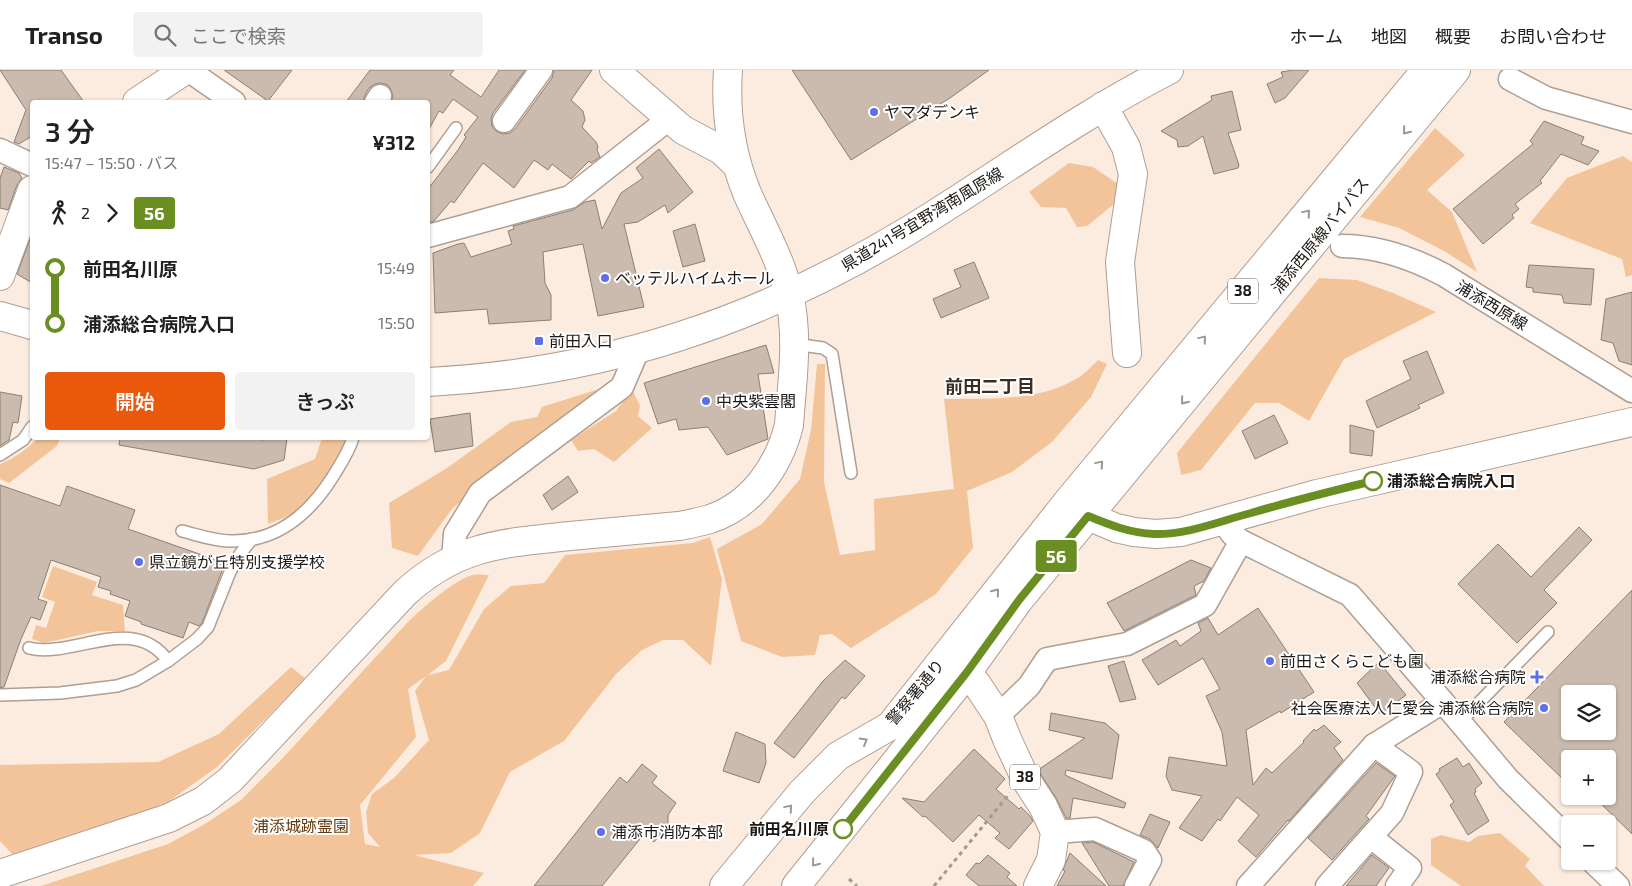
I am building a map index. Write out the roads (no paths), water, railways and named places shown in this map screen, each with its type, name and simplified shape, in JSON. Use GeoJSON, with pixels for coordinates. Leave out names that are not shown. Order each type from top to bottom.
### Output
{"type":"FeatureCollection","features":[{"type":"Feature","properties":{"kind":"main road"},"geometry":{"type":"LineString","coordinates":[[141,100],[187,70]]}},
{"type":"Feature","properties":{"kind":"main road"},"geometry":{"type":"LineString","coordinates":[[614,70],[691,135],[721,150],[737,165]]}},
{"type":"Feature","properties":{"kind":"main road"},"geometry":{"type":"LineString","coordinates":[[0,874],[169,818],[203,801],[230,780],[405,593],[421,578],[452,559],[472,551],[505,543],[679,526],[711,518],[739,503],[754,491],[766,477],[786,440],[789,424],[795,326],[789,295],[775,251],[747,192],[737,165],[729,128],[728,70]]}},
{"type":"Feature","properties":{"kind":"main road","name":"県道241号宜野湾南風原線"},"geometry":{"type":"LineString","coordinates":[[430,382],[460,381],[538,371],[638,350],[704,330],[746,314],[789,295],[877,250],[1103,106],[1169,70]]}},
{"type":"Feature","properties":{"kind":"main road","name":"浦添西原線バイパス"},"geometry":{"type":"LineString","coordinates":[[1078,509],[1427,81],[1456,70]]}},
{"type":"Feature","properties":{"kind":"main road"},"geometry":{"type":"LineString","coordinates":[[670,118],[691,128],[709,126],[716,122],[727,98]]}},
{"type":"Feature","properties":{"kind":"main road"},"geometry":{"type":"LineString","coordinates":[[1103,106],[1126,148],[1133,174],[1120,262],[1127,353]]}},
{"type":"Feature","properties":{"kind":"main road"},"geometry":{"type":"LineString","coordinates":[[0,276],[30,195]]}},
{"type":"Feature","properties":{"kind":"main road"},"geometry":{"type":"LineString","coordinates":[[0,316],[30,325]]}},
{"type":"Feature","properties":{"kind":"main road"},"geometry":{"type":"LineString","coordinates":[[1078,509],[1116,528],[1156,534],[1181,532],[1317,494],[1632,422]]}},
{"type":"Feature","properties":{"kind":"main road","name":"警察署通り"},"geometry":{"type":"LineString","coordinates":[[796,886],[967,672],[1019,600],[1078,509]]}},
{"type":"Feature","properties":{"kind":"main road","name":"警察署通り"},"geometry":{"type":"LineString","coordinates":[[724,886],[802,792],[838,756],[890,726],[1078,509]]}},
{"type":"Feature","properties":{"kind":"main road","name":"38"},"geometry":{"type":"LineString","coordinates":[[967,672],[998,716],[1024,776],[1043,806],[1055,832]]}},
{"type":"Feature","properties":{"kind":"main road"},"geometry":{"type":"LineString","coordinates":[[1038,886],[1051,860],[1055,832]]}},
{"type":"Feature","properties":{"kind":"street"},"geometry":{"type":"LineString","coordinates":[[187,70],[231,100]]}},
{"type":"Feature","properties":{"kind":"street"},"geometry":{"type":"LineString","coordinates":[[504,121],[541,70]]}},
{"type":"Feature","properties":{"kind":"street"},"geometry":{"type":"LineString","coordinates":[[1510,79],[1546,98],[1632,122]]}},
{"type":"Feature","properties":{"kind":"street"},"geometry":{"type":"LineString","coordinates":[[430,235],[570,197],[670,118]]}},
{"type":"Feature","properties":{"kind":"street"},"geometry":{"type":"LineString","coordinates":[[0,150],[30,164]]}},
{"type":"Feature","properties":{"kind":"street","name":"浦添西原線"},"geometry":{"type":"LineString","coordinates":[[1342,246],[1375,249],[1421,263],[1444,275],[1632,391]]}},
{"type":"Feature","properties":{"kind":"street"},"geometry":{"type":"LineString","coordinates":[[452,559],[456,534],[480,493],[622,387],[638,350]]}},
{"type":"Feature","properties":{"kind":"street"},"geometry":{"type":"LineString","coordinates":[[1222,521],[1232,534],[1241,541],[1350,595],[1508,779],[1561,831]]}},
{"type":"Feature","properties":{"kind":"street"},"geometry":{"type":"LineString","coordinates":[[998,716],[1029,686],[1047,659],[1127,644],[1205,605],[1241,541]]}},
{"type":"Feature","properties":{"kind":"street"},"geometry":{"type":"LineString","coordinates":[[1259,882],[1374,745],[1443,702]]}},
{"type":"Feature","properties":{"kind":"street"},"geometry":{"type":"LineString","coordinates":[[1327,886],[1392,813],[1412,772],[1374,745]]}},
{"type":"Feature","properties":{"kind":"street"},"geometry":{"type":"LineString","coordinates":[[1055,832],[1095,829],[1144,851],[1150,860],[1136,886]]}},
{"type":"Feature","properties":{"kind":"street"},"geometry":{"type":"LineString","coordinates":[[1371,837],[1410,868],[1397,886]]}},
{"type":"Feature","properties":{"kind":"street"},"geometry":{"type":"LineString","coordinates":[[1601,870],[1618,886]]}},
{"type":"Feature","properties":{"kind":"lane"},"geometry":{"type":"LineString","coordinates":[[430,163],[456,128]]}},
{"type":"Feature","properties":{"kind":"lane"},"geometry":{"type":"LineString","coordinates":[[794,344],[823,348],[832,354],[850,473]]}},
{"type":"Feature","properties":{"kind":"lane"},"geometry":{"type":"LineString","coordinates":[[0,455],[23,440],[30,431]]}},
{"type":"Feature","properties":{"kind":"lane"},"geometry":{"type":"LineString","coordinates":[[182,531],[230,541],[252,539],[277,531],[294,522],[322,495],[349,453],[352,440]]}},
{"type":"Feature","properties":{"kind":"lane"},"geometry":{"type":"LineString","coordinates":[[0,695],[60,693],[117,686],[136,680],[168,661],[197,639],[208,627],[230,572],[240,554],[252,539]]}},
{"type":"Feature","properties":{"kind":"lane"},"geometry":{"type":"LineString","coordinates":[[1459,722],[1548,632]]}},
{"type":"Feature","properties":{"kind":"lane"},"geometry":{"type":"LineString","coordinates":[[29,648],[42,651],[100,640],[124,638],[146,641],[161,651],[168,661]]}},
{"type":"Feature","properties":{"kind":"place","name":"ヤマダデンキ"},"geometry":{"type":"Point","coordinates":[874,112]}},
{"type":"Feature","properties":{"kind":"place","name":"ベッテルハイムホール"},"geometry":{"type":"Point","coordinates":[605,278]}},
{"type":"Feature","properties":{"kind":"place","name":"前田入口"},"geometry":{"type":"Point","coordinates":[539,341]}},
{"type":"Feature","properties":{"kind":"place","name":"中央紫雲閣"},"geometry":{"type":"Point","coordinates":[706,401]}},
{"type":"Feature","properties":{"kind":"place","name":"浦添総合病院入口"},"geometry":{"type":"Point","coordinates":[1373,481]}},
{"type":"Feature","properties":{"kind":"place","name":"県立鏡が丘特別支援学校"},"geometry":{"type":"Point","coordinates":[139,562]}},
{"type":"Feature","properties":{"kind":"place","name":"前田さくらこども園"},"geometry":{"type":"Point","coordinates":[1270,661]}},
{"type":"Feature","properties":{"kind":"place","name":"浦添総合病院"},"geometry":{"type":"Point","coordinates":[1537,677]}},
{"type":"Feature","properties":{"kind":"place","name":"社会医療法人仁愛会 浦添総合病院"},"geometry":{"type":"Point","coordinates":[1544,708]}},
{"type":"Feature","properties":{"kind":"place","name":"前田名川原"},"geometry":{"type":"Point","coordinates":[843,829]}},
{"type":"Feature","properties":{"kind":"place","name":"浦添市消防本部"},"geometry":{"type":"Point","coordinates":[601,832]}},
{"type":"Feature","properties":{"kind":"district","name":"前田二丁目"},"geometry":{"type":"Point","coordinates":[990,387]}},
{"type":"Feature","properties":{"kind":"park label","name":"浦添城跡霊園"},"geometry":{"type":"Point","coordinates":[301,826]}}]}
